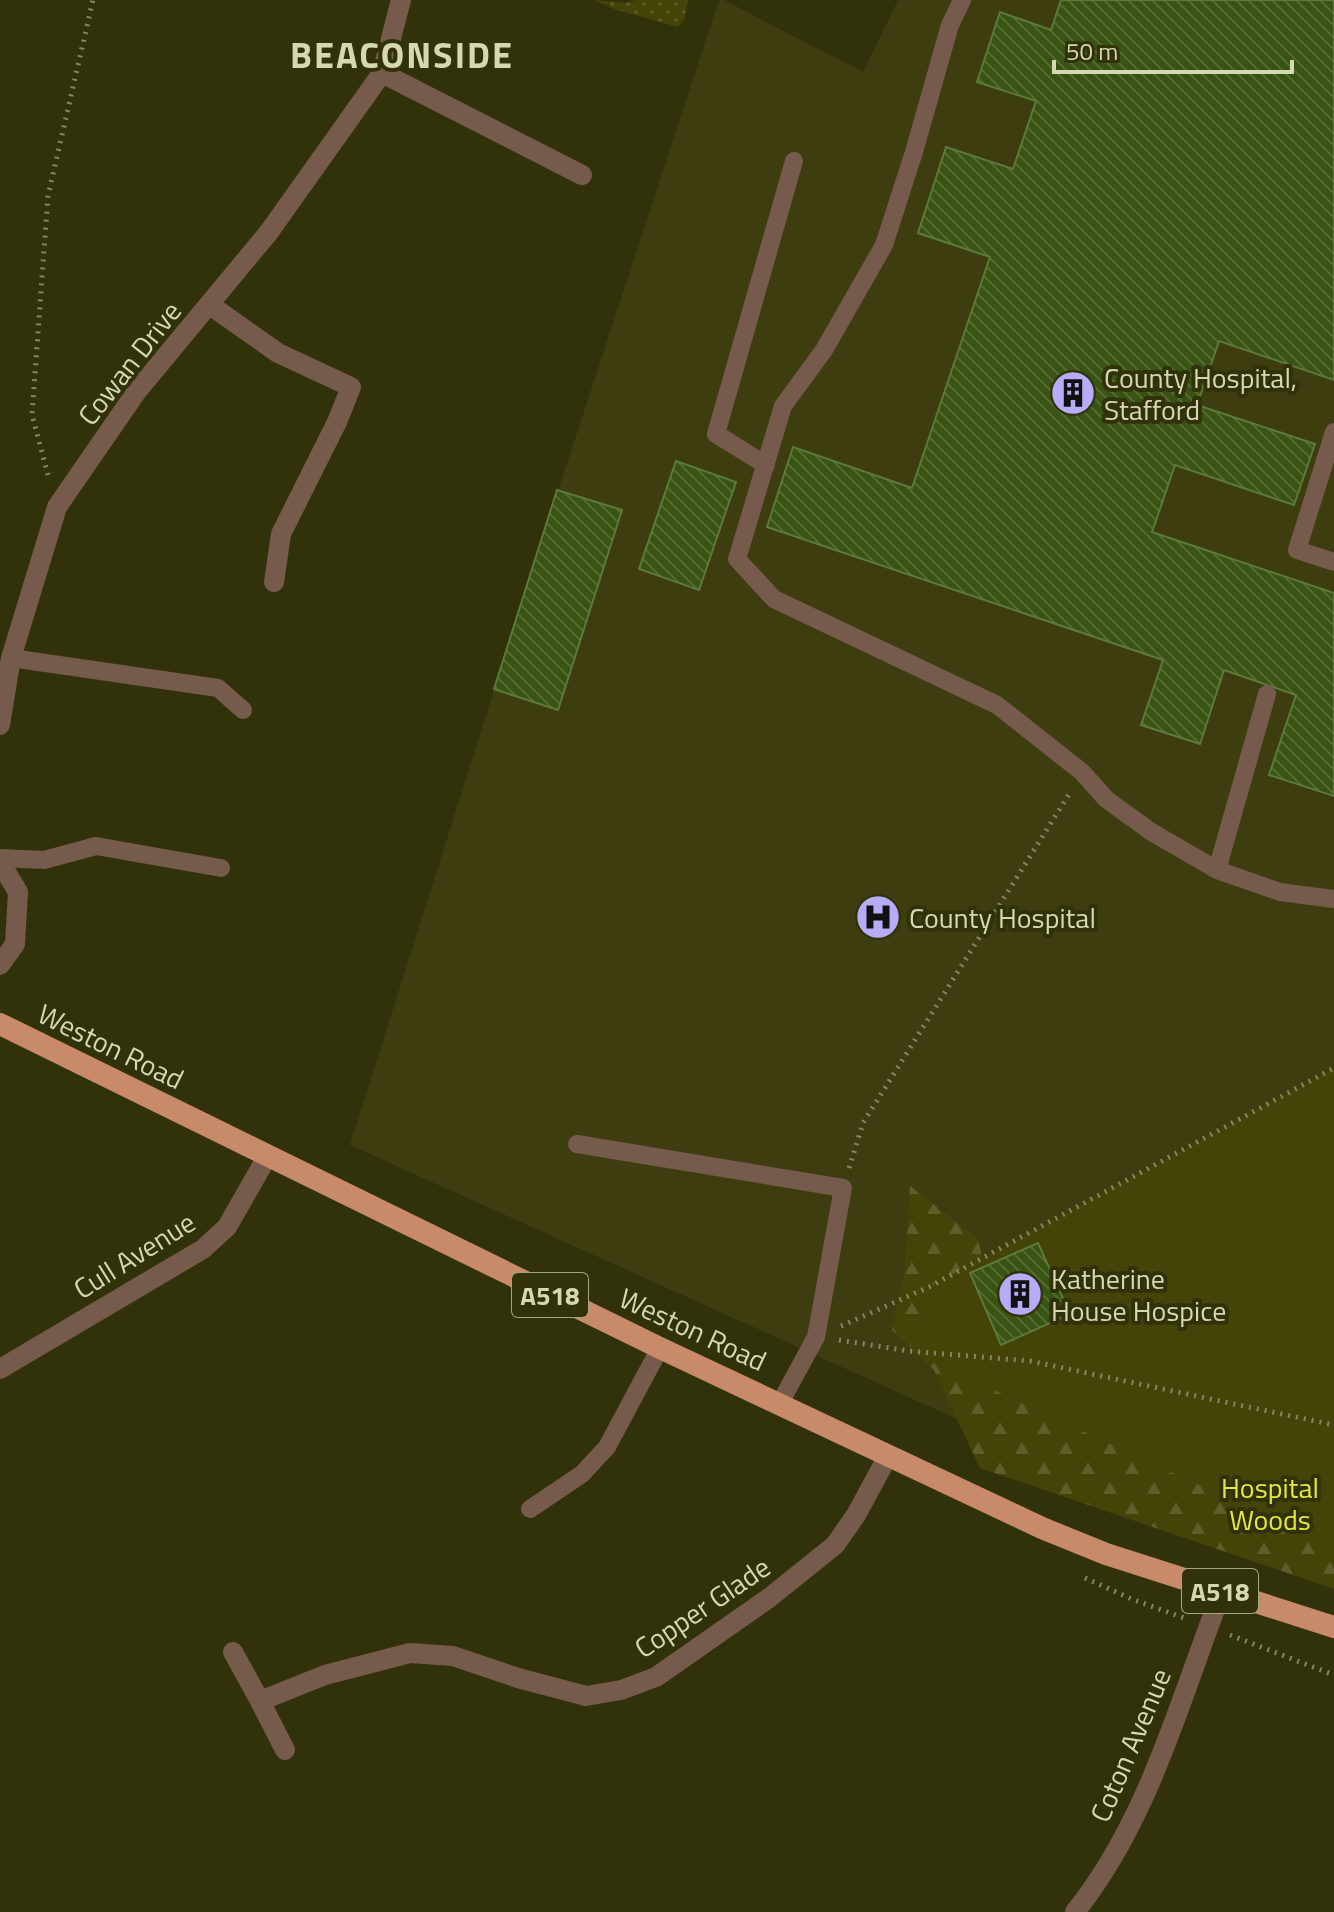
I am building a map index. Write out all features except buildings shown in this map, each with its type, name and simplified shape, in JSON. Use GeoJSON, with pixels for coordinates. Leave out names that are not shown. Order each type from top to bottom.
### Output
{"type":"FeatureCollection","features":[{"type":"Feature","properties":{"kind":"highway","name":"Weston Road"},"geometry":{"type":"LineString","coordinates":[[0,1024],[660,1348],[1055,1533],[1106,1554],[1334,1627]]}},
{"type":"Feature","properties":{"kind":"street","name":"Cowan Drive"},"geometry":{"type":"LineString","coordinates":[[0,725],[11,658],[57,507],[137,391],[269,232],[382,73],[401,0]]}},
{"type":"Feature","properties":{"kind":"street"},"geometry":{"type":"LineString","coordinates":[[382,73],[582,175]]}},
{"type":"Feature","properties":{"kind":"street"},"geometry":{"type":"LineString","coordinates":[[210,305],[278,353],[351,387],[337,422],[281,534],[274,582]]}},
{"type":"Feature","properties":{"kind":"street"},"geometry":{"type":"LineString","coordinates":[[0,860],[18,892],[15,944],[0,965]]}},
{"type":"Feature","properties":{"kind":"street","name":"Cull Avenue"},"geometry":{"type":"LineString","coordinates":[[0,1369],[203,1249],[227,1227],[267,1157]]}},
{"type":"Feature","properties":{"kind":"street","name":"Copper Glade"},"geometry":{"type":"LineString","coordinates":[[260,1701],[325,1675],[410,1653],[453,1656],[586,1696],[621,1690],[656,1677],[769,1598],[835,1545],[856,1515],[888,1456]]}},
{"type":"Feature","properties":{"kind":"street","name":"Coton Avenue"},"geometry":{"type":"LineString","coordinates":[[1075,1912],[1111,1859],[1148,1785],[1222,1591]]}},
{"type":"Feature","properties":{"kind":"street"},"geometry":{"type":"LineString","coordinates":[[233,1652],[285,1750]]}},
{"type":"Feature","properties":{"kind":"lane"},"geometry":{"type":"LineString","coordinates":[[962,0],[950,25],[884,245],[824,350],[783,406],[737,559],[774,599],[997,705],[1082,772],[1106,799],[1150,831],[1217,870],[1280,892],[1334,899]]}},
{"type":"Feature","properties":{"kind":"lane"},"geometry":{"type":"LineString","coordinates":[[766,465],[716,434],[794,161]]}},
{"type":"Feature","properties":{"kind":"lane"},"geometry":{"type":"LineString","coordinates":[[1334,432],[1297,550],[1334,562]]}},
{"type":"Feature","properties":{"kind":"lane"},"geometry":{"type":"LineString","coordinates":[[11,658],[218,688],[243,710]]}},
{"type":"Feature","properties":{"kind":"lane"},"geometry":{"type":"LineString","coordinates":[[1217,870],[1267,694]]}},
{"type":"Feature","properties":{"kind":"lane"},"geometry":{"type":"LineString","coordinates":[[0,860],[44,860],[96,846],[221,868]]}},
{"type":"Feature","properties":{"kind":"lane"},"geometry":{"type":"LineString","coordinates":[[577,1144],[843,1188],[816,1337],[780,1403]]}},
{"type":"Feature","properties":{"kind":"lane"},"geometry":{"type":"LineString","coordinates":[[530,1509],[582,1474],[607,1447],[660,1348]]}},
{"type":"Feature","properties":{"kind":"path"},"geometry":{"type":"LineString","coordinates":[[57,507],[32,415],[48,196],[93,0]]}},
{"type":"Feature","properties":{"kind":"path"},"geometry":{"type":"LineString","coordinates":[[843,1188],[863,1123],[1082,772]]}},
{"type":"Feature","properties":{"kind":"path"},"geometry":{"type":"LineString","coordinates":[[816,1337],[929,1287],[1334,1068]]}},
{"type":"Feature","properties":{"kind":"path"},"geometry":{"type":"LineString","coordinates":[[816,1337],[909,1351],[1030,1361],[1334,1425]]}},
{"type":"Feature","properties":{"kind":"shaded area","name":"County Hospital"},"geometry":{"type":"Polygon","coordinates":[[[719,0],[863,72],[898,0],[1334,0],[1334,1589],[350,1145],[534,564],[719,0]]]}},
{"type":"Feature","properties":{"kind":"green space"},"geometry":{"type":"Polygon","coordinates":[[[594,0],[627,3],[636,0],[688,0],[684,20],[678,27],[617,10],[594,0]]]}},
{"type":"Feature","properties":{"kind":"green space"},"geometry":{"type":"Polygon","coordinates":[[[1334,1068],[1334,1547],[909,1351],[929,1287],[1334,1068]]]}},
{"type":"Feature","properties":{"kind":"green space","name":"Hospital Woods"},"geometry":{"type":"Polygon","coordinates":[[[910,1186],[978,1239],[1001,1345],[1334,1445],[1334,1589],[980,1468],[934,1370],[892,1330],[905,1270],[910,1186]]]}},
{"type":"Feature","properties":{"kind":"place","name":"County Hospital, Stafford"},"geometry":{"type":"Point","coordinates":[1073,393]}},
{"type":"Feature","properties":{"kind":"place","name":"County Hospital"},"geometry":{"type":"Point","coordinates":[878,917]}},
{"type":"Feature","properties":{"kind":"place","name":"Katherine House Hospice"},"geometry":{"type":"Point","coordinates":[1020,1294]}},
{"type":"Feature","properties":{"kind":"district","name":"BEACONSIDE"},"geometry":{"type":"Point","coordinates":[402,54]}}]}
